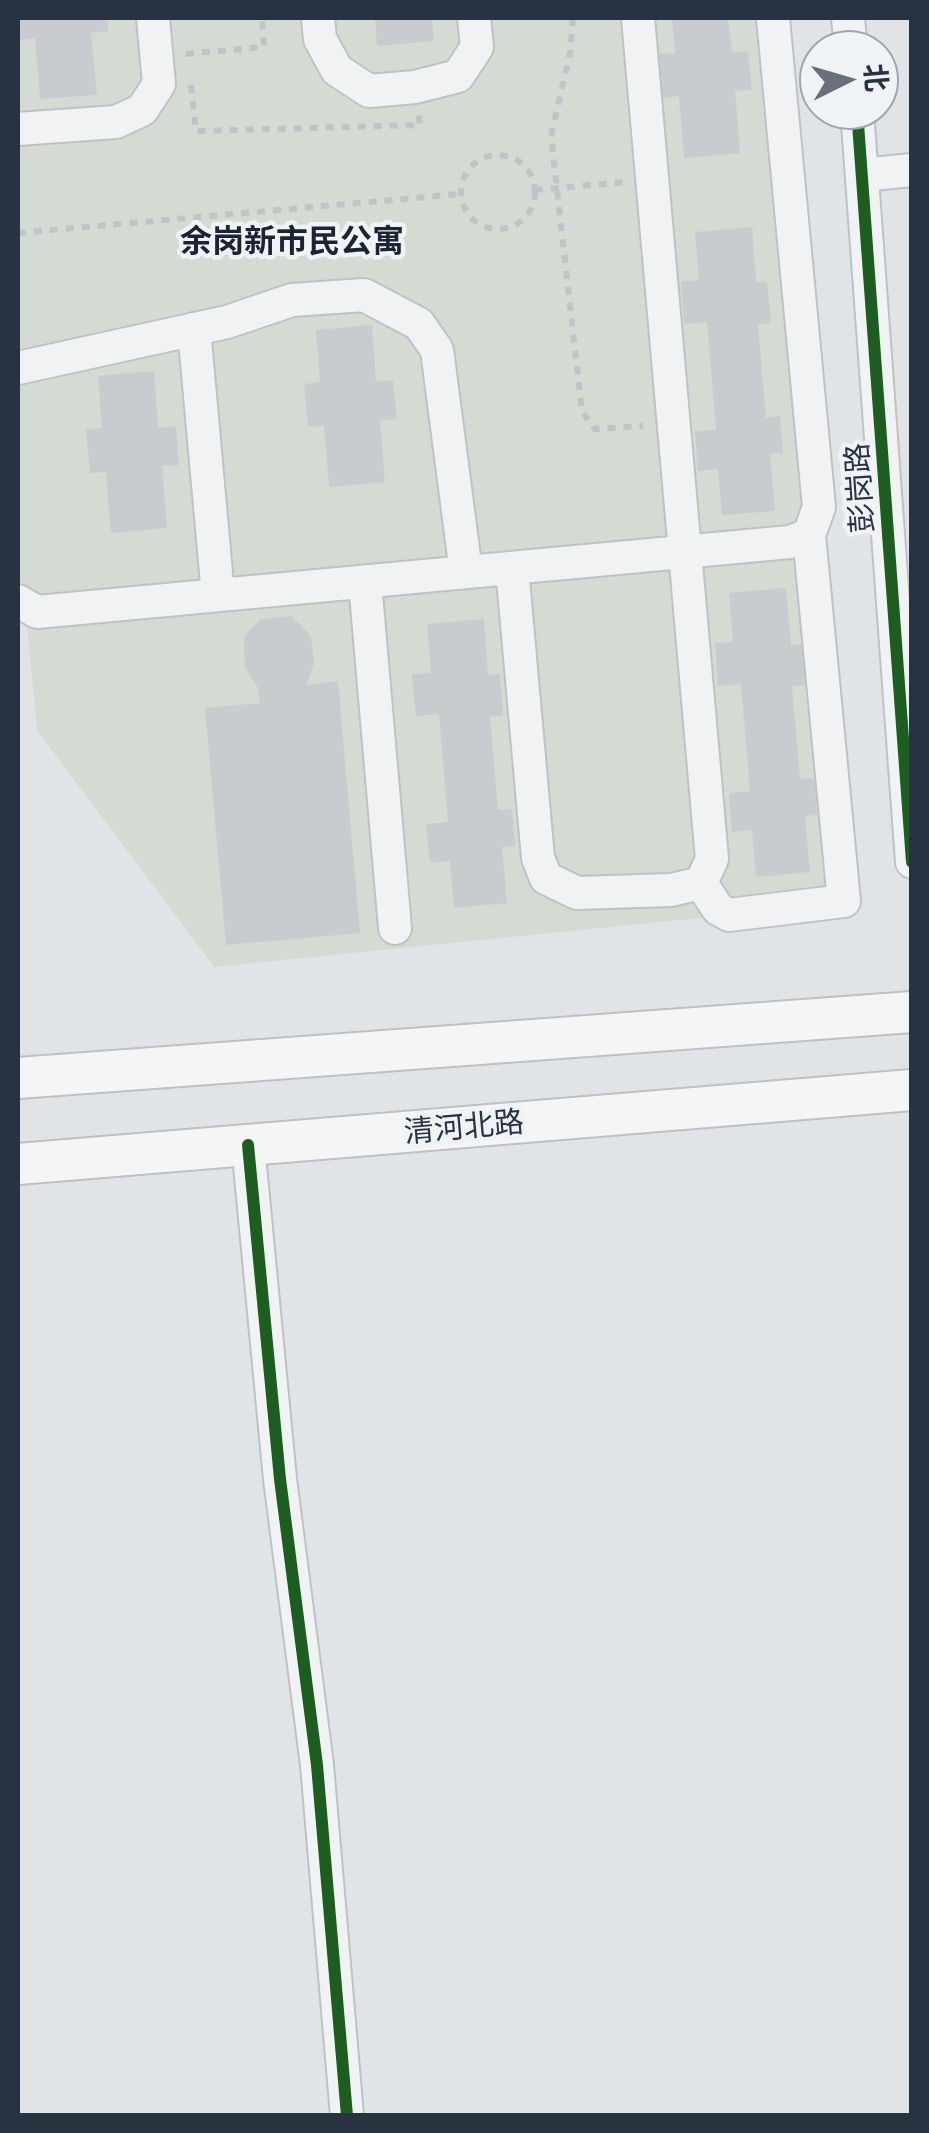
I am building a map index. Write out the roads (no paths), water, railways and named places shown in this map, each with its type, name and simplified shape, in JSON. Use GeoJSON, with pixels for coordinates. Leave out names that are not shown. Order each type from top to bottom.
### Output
{"type":"FeatureCollection","features":[{"type":"Feature","properties":{"kind":"main road"},"geometry":{"type":"LineString","coordinates":[[18,1078],[912,1012]]}},
{"type":"Feature","properties":{"kind":"main road","name":"清河北路"},"geometry":{"type":"LineString","coordinates":[[18,1164],[912,1090]]}},
{"type":"Feature","properties":{"kind":"street"},"geometry":{"type":"LineString","coordinates":[[18,129],[116,122],[142,110],[172,55],[154,18]]}},
{"type":"Feature","properties":{"kind":"street"},"geometry":{"type":"LineString","coordinates":[[318,18],[320,38],[337,70],[369,92],[415,87],[458,76],[477,47],[474,18]]}},
{"type":"Feature","properties":{"kind":"street"},"geometry":{"type":"LineString","coordinates":[[512,568],[538,858],[546,878],[577,894],[671,890],[700,883],[712,859],[638,18]]}},
{"type":"Feature","properties":{"kind":"street"},"geometry":{"type":"LineString","coordinates":[[700,883],[718,909],[729,915],[844,901],[809,535],[819,508],[773,18]]}},
{"type":"Feature","properties":{"kind":"street","name":"彭岗路"},"geometry":{"type":"LineString","coordinates":[[858,130],[912,862]]}},
{"type":"Feature","properties":{"kind":"street"},"geometry":{"type":"LineString","coordinates":[[862,175],[912,170]]}},
{"type":"Feature","properties":{"kind":"street"},"geometry":{"type":"LineString","coordinates":[[18,368],[194,329],[292,300],[364,295],[419,324],[437,350],[466,572]]}},
{"type":"Feature","properties":{"kind":"street"},"geometry":{"type":"LineString","coordinates":[[194,329],[218,595]]}},
{"type":"Feature","properties":{"kind":"street"},"geometry":{"type":"LineString","coordinates":[[18,602],[37,612],[790,542],[809,535]]}},
{"type":"Feature","properties":{"kind":"street"},"geometry":{"type":"LineString","coordinates":[[364,582],[395,928]]}},
{"type":"Feature","properties":{"kind":"street"},"geometry":{"type":"LineString","coordinates":[[248,1145],[280,1479],[317,1765],[347,2116]]}},
{"type":"Feature","properties":{"kind":"district","name":"余岗新市民公寓"},"geometry":{"type":"Point","coordinates":[292,241]}}]}
